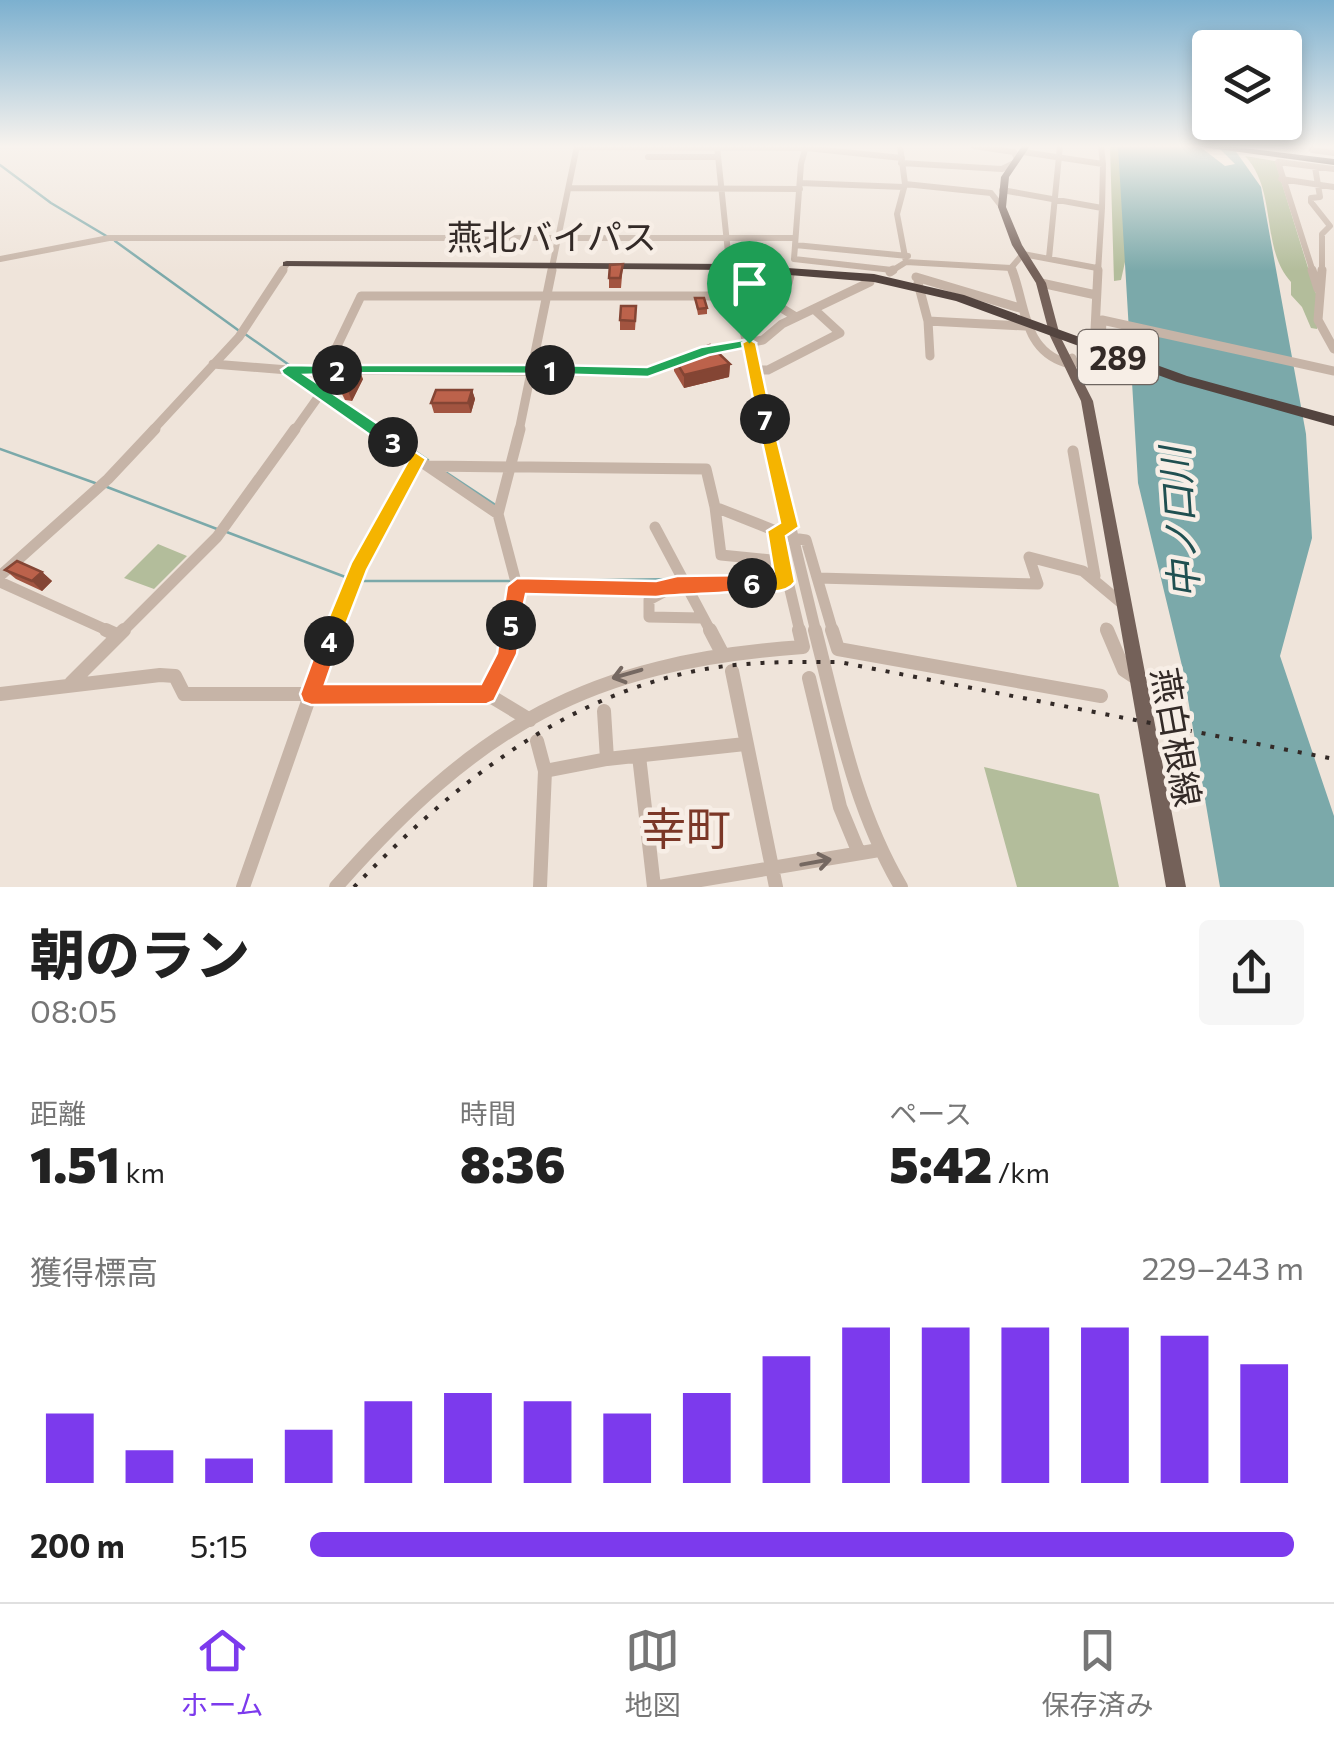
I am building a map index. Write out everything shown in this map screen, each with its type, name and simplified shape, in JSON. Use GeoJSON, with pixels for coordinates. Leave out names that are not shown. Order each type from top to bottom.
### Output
{"type":"FeatureCollection","features":[{"type":"Feature","properties":{"kind":"highway","name":"燕北バイパス"},"geometry":{"type":"LineString","coordinates":[[288,264],[729,267],[911,280],[1182,378],[1334,421]]}},
{"type":"Feature","properties":{"kind":"main road","name":"燕白根線"},"geometry":{"type":"LineString","coordinates":[[1002,190],[1002,207],[1041,283],[1067,359],[1087,401],[1176,887]]}},
{"type":"Feature","properties":{"kind":"street"},"geometry":{"type":"LineString","coordinates":[[487,694],[507,654],[517,586],[498,514],[512,466],[568,188],[745,187]]}},
{"type":"Feature","properties":{"kind":"street"},"geometry":{"type":"LineString","coordinates":[[800,187],[794,259],[888,273],[909,260]]}},
{"type":"Feature","properties":{"kind":"street"},"geometry":{"type":"LineString","coordinates":[[904,187],[897,214],[911,280],[928,322],[930,356]]}},
{"type":"Feature","properties":{"kind":"street"},"geometry":{"type":"LineString","coordinates":[[921,187],[991,193],[1002,207]]}},
{"type":"Feature","properties":{"kind":"street"},"geometry":{"type":"LineString","coordinates":[[1050,258],[1054,187]]}},
{"type":"Feature","properties":{"kind":"street"},"geometry":{"type":"LineString","coordinates":[[1010,268],[1025,326],[1045,355],[1095,362],[1102,187]]}},
{"type":"Feature","properties":{"kind":"street"},"geometry":{"type":"LineString","coordinates":[[1284,187],[1322,300]]}},
{"type":"Feature","properties":{"kind":"street"},"geometry":{"type":"LineString","coordinates":[[1319,187],[1320,197],[1311,198],[1311,202],[1330,226],[1320,327],[1334,349]]}},
{"type":"Feature","properties":{"kind":"street"},"geometry":{"type":"LineString","coordinates":[[721,188],[729,267],[755,370],[786,532],[858,800],[879,850],[901,887]]}},
{"type":"Feature","properties":{"kind":"street"},"geometry":{"type":"LineString","coordinates":[[1002,190],[1102,208]]}},
{"type":"Feature","properties":{"kind":"street"},"geometry":{"type":"LineString","coordinates":[[0,258],[44,254],[108,238],[726,238],[794,242],[909,260],[1010,268]]}},
{"type":"Feature","properties":{"kind":"street"},"geometry":{"type":"LineString","coordinates":[[1010,268],[1023,254],[1098,268]]}},
{"type":"Feature","properties":{"kind":"street"},"geometry":{"type":"LineString","coordinates":[[116,635],[0,579],[108,479],[239,337],[288,264]]}},
{"type":"Feature","properties":{"kind":"street"},"geometry":{"type":"LineString","coordinates":[[760,298],[788,284],[790,275]]}},
{"type":"Feature","properties":{"kind":"street"},"geometry":{"type":"LineString","coordinates":[[911,280],[1023,309]]}},
{"type":"Feature","properties":{"kind":"street"},"geometry":{"type":"LineString","coordinates":[[213,364],[288,370],[648,372],[706,350],[763,340],[771,330],[870,282]]}},
{"type":"Feature","properties":{"kind":"street"},"geometry":{"type":"LineString","coordinates":[[1041,283],[1096,296]]}},
{"type":"Feature","properties":{"kind":"street"},"geometry":{"type":"LineString","coordinates":[[326,370],[361,296],[736,294],[779,304],[796,318]]}},
{"type":"Feature","properties":{"kind":"street"},"geometry":{"type":"LineString","coordinates":[[755,370],[768,370],[840,333],[816,311]]}},
{"type":"Feature","properties":{"kind":"street"},"geometry":{"type":"LineString","coordinates":[[1067,359],[1100,367],[1102,320],[1331,370]]}},
{"type":"Feature","properties":{"kind":"street"},"geometry":{"type":"LineString","coordinates":[[928,322],[1025,326]]}},
{"type":"Feature","properties":{"kind":"street"},"geometry":{"type":"LineString","coordinates":[[288,370],[498,514]]}},
{"type":"Feature","properties":{"kind":"street"},"geometry":{"type":"LineString","coordinates":[[70,684],[217,537],[321,393]]}},
{"type":"Feature","properties":{"kind":"street"},"geometry":{"type":"LineString","coordinates":[[1073,451],[1095,576]]}},
{"type":"Feature","properties":{"kind":"street"},"geometry":{"type":"LineString","coordinates":[[423,463],[706,470],[721,555],[782,561]]}},
{"type":"Feature","properties":{"kind":"street"},"geometry":{"type":"LineString","coordinates":[[244,887],[345,596],[423,463]]}},
{"type":"Feature","properties":{"kind":"street"},"geometry":{"type":"LineString","coordinates":[[715,507],[806,540],[838,649],[1100,696]]}},
{"type":"Feature","properties":{"kind":"street"},"geometry":{"type":"LineString","coordinates":[[655,528],[681,584],[729,658],[776,887]]}},
{"type":"Feature","properties":{"kind":"street"},"geometry":{"type":"LineString","coordinates":[[336,887],[375,841],[468,759],[530,720],[610,680],[803,647],[782,561],[786,532]]}},
{"type":"Feature","properties":{"kind":"street"},"geometry":{"type":"LineString","coordinates":[[818,578],[1038,584],[1030,557],[1069,561],[1095,576],[1126,607]]}},
{"type":"Feature","properties":{"kind":"street"},"geometry":{"type":"LineString","coordinates":[[517,586],[641,589],[681,584],[786,582]]}},
{"type":"Feature","properties":{"kind":"street"},"geometry":{"type":"LineString","coordinates":[[681,584],[649,600],[649,617],[701,618]]}},
{"type":"Feature","properties":{"kind":"street"},"geometry":{"type":"LineString","coordinates":[[1106,628],[1124,670],[1136,678]]}},
{"type":"Feature","properties":{"kind":"street"},"geometry":{"type":"LineString","coordinates":[[0,694],[160,675],[175,676],[184,694],[487,694],[530,720]]}},
{"type":"Feature","properties":{"kind":"street"},"geometry":{"type":"LineString","coordinates":[[809,678],[840,807],[859,854]]}},
{"type":"Feature","properties":{"kind":"street"},"geometry":{"type":"LineString","coordinates":[[604,711],[606,759]]}},
{"type":"Feature","properties":{"kind":"street"},"geometry":{"type":"LineString","coordinates":[[537,741],[546,771],[540,887]]}},
{"type":"Feature","properties":{"kind":"street"},"geometry":{"type":"LineString","coordinates":[[546,771],[606,759],[745,744]]}},
{"type":"Feature","properties":{"kind":"street"},"geometry":{"type":"LineString","coordinates":[[638,756],[656,887],[879,850]]}},
{"type":"Feature","properties":{"kind":"green space"},"geometry":{"type":"Polygon","coordinates":[[[1111,187],[1125,187],[1127,253],[1121,280],[1114,281],[1111,187]]]}},
{"type":"Feature","properties":{"kind":"green space"},"geometry":{"type":"Polygon","coordinates":[[[1262,187],[1283,187],[1318,300],[1317,329],[1311,328],[1302,307],[1291,295],[1291,282],[1275,253],[1262,187]]]}},
{"type":"Feature","properties":{"kind":"green space"},"geometry":{"type":"Polygon","coordinates":[[[158,544],[187,556],[154,589],[124,578],[158,544]]]}},
{"type":"Feature","properties":{"kind":"green space"},"geometry":{"type":"Polygon","coordinates":[[[984,767],[1099,794],[1119,887],[1017,887],[984,767]]]}},
{"type":"Feature","properties":{"kind":"water","name":"中ノ口川"},"geometry":{"type":"Polygon","coordinates":[[[1120,187],[1261,187],[1306,434],[1312,538],[1280,656],[1334,816],[1334,887],[1220,887],[1183,670],[1138,483],[1120,187]]]}},
{"type":"Feature","properties":{"kind":"building"},"geometry":{"type":"Polygon","coordinates":[[[623,264],[620,278],[609,278],[610,265],[623,264]]]}},
{"type":"Feature","properties":{"kind":"building"},"geometry":{"type":"Polygon","coordinates":[[[695,298],[704,298],[707,308],[698,309],[695,298]]]}},
{"type":"Feature","properties":{"kind":"building"},"geometry":{"type":"Polygon","coordinates":[[[621,306],[636,306],[635,321],[620,320],[621,306]]]}},
{"type":"Feature","properties":{"kind":"building"},"geometry":{"type":"Polygon","coordinates":[[[710,345],[730,364],[684,375],[674,358],[710,345]]]}},
{"type":"Feature","properties":{"kind":"building"},"geometry":{"type":"Polygon","coordinates":[[[341,369],[359,369],[348,391],[341,390],[346,380],[335,380],[341,369]]]}},
{"type":"Feature","properties":{"kind":"building"},"geometry":{"type":"Polygon","coordinates":[[[436,390],[472,390],[468,403],[431,403],[436,390]]]}},
{"type":"Feature","properties":{"kind":"building"},"geometry":{"type":"Polygon","coordinates":[[[17,561],[42,572],[32,581],[5,570],[17,561]]]}},
{"type":"Feature","properties":{"kind":"waterway"},"geometry":{"type":"LineString","coordinates":[[30,187],[108,237]]}},
{"type":"Feature","properties":{"kind":"waterway"},"geometry":{"type":"LineString","coordinates":[[115,241],[238,330]]}},
{"type":"Feature","properties":{"kind":"waterway"},"geometry":{"type":"LineString","coordinates":[[245,334],[292,367]]}},
{"type":"Feature","properties":{"kind":"waterway"},"geometry":{"type":"LineString","coordinates":[[302,374],[378,426]]}},
{"type":"Feature","properties":{"kind":"waterway"},"geometry":{"type":"LineString","coordinates":[[397,439],[428,460]]}},
{"type":"Feature","properties":{"kind":"waterway"},"geometry":{"type":"LineString","coordinates":[[0,449],[95,483]]}},
{"type":"Feature","properties":{"kind":"waterway"},"geometry":{"type":"LineString","coordinates":[[447,473],[494,504]]}},
{"type":"Feature","properties":{"kind":"waterway"},"geometry":{"type":"LineString","coordinates":[[107,487],[217,529]]}},
{"type":"Feature","properties":{"kind":"waterway"},"geometry":{"type":"LineString","coordinates":[[224,531],[348,578]]}},
{"type":"Feature","properties":{"kind":"waterway"},"geometry":{"type":"LineString","coordinates":[[535,581],[677,579]]}},
{"type":"Feature","properties":{"kind":"waterway"},"geometry":{"type":"LineString","coordinates":[[360,581],[512,581]]}},
{"type":"Feature","properties":{"kind":"railway"},"geometry":{"type":"LineString","coordinates":[[354,887],[467,783],[551,726],[644,685],[731,665],[839,662],[1334,759]]}},
{"type":"Feature","properties":{"kind":"district","name":"幸町"},"geometry":{"type":"Point","coordinates":[686,826]}},
{"type":"Feature","properties":{"kind":"route"},"geometry":{"type":"LineString","coordinates":[[749,343],[790,527],[776,531],[786,582],[594,590],[581,586],[517,586],[507,654],[487,694],[311,694],[345,596],[418,459],[288,370],[648,372],[706,350],[749,343]]}}]}
